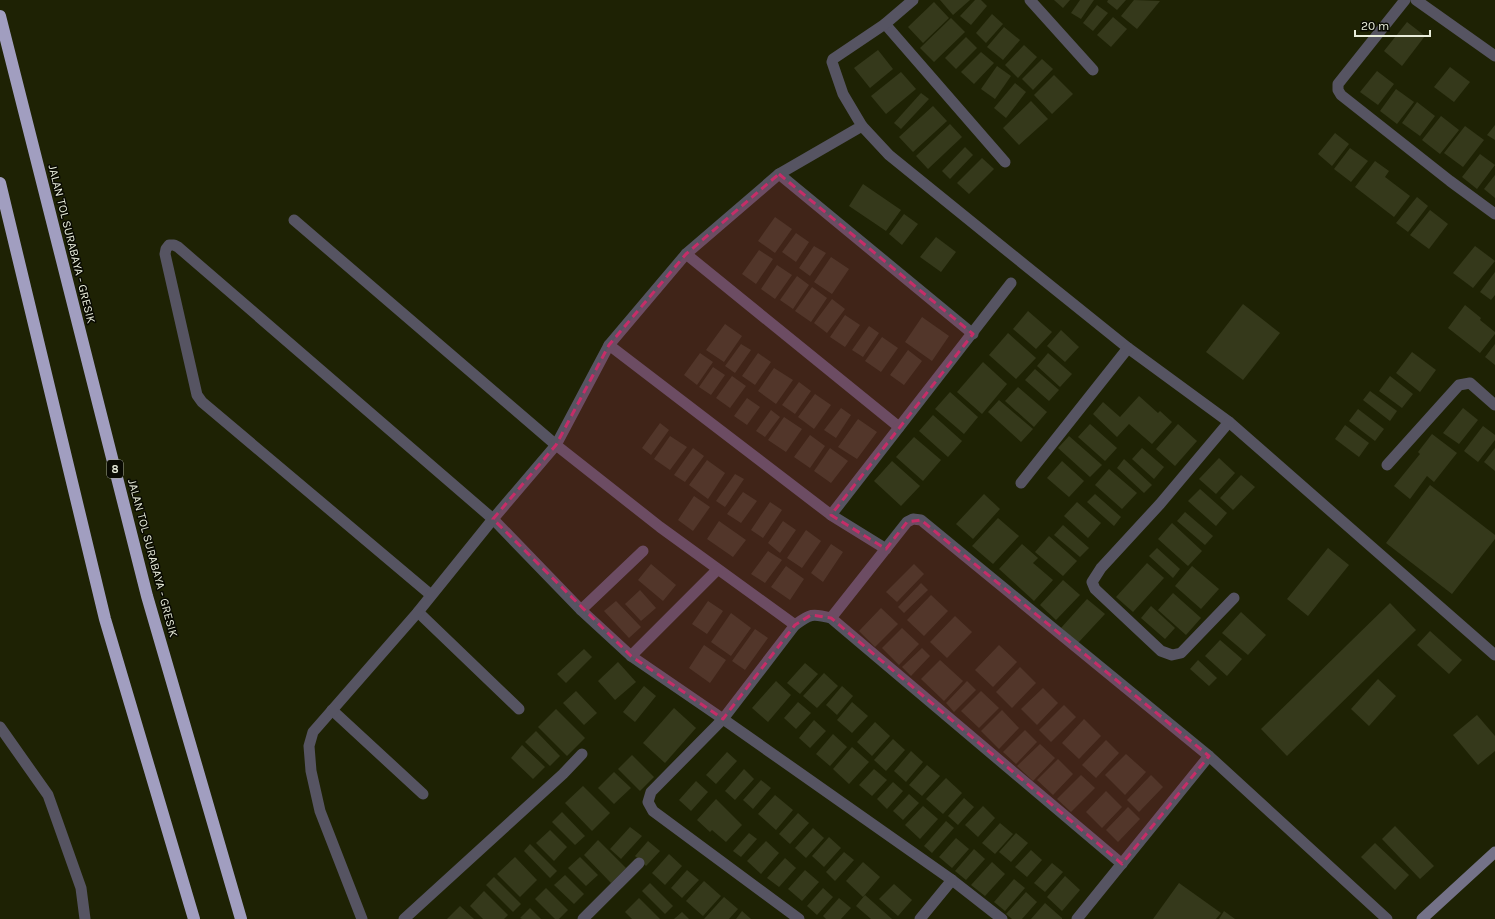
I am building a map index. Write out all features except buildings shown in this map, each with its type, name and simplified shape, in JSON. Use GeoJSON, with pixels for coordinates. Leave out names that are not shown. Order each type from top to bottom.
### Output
{"type":"FeatureCollection","features":[{"type":"Feature","properties":{"kind":"highway","name":"JALAN TOL SURABAYA - GRESIK"},"geometry":{"type":"LineString","coordinates":[[0,16],[147,596],[241,919]]}},
{"type":"Feature","properties":{"kind":"highway"},"geometry":{"type":"LineString","coordinates":[[0,183],[105,619],[194,919]]}},
{"type":"Feature","properties":{"kind":"main road"},"geometry":{"type":"LineString","coordinates":[[1422,919],[1495,852]]}},
{"type":"Feature","properties":{"kind":"street"},"geometry":{"type":"LineString","coordinates":[[913,0],[885,24],[833,59],[832,62],[843,94],[862,126],[889,155],[1128,348],[1229,422],[1495,655]]}},
{"type":"Feature","properties":{"kind":"street"},"geometry":{"type":"LineString","coordinates":[[1030,0],[1093,70]]}},
{"type":"Feature","properties":{"kind":"street"},"geometry":{"type":"LineString","coordinates":[[1405,0],[1338,84],[1338,90],[1347,100],[1450,181],[1495,214]]}},
{"type":"Feature","properties":{"kind":"street"},"geometry":{"type":"LineString","coordinates":[[1416,0],[1495,56]]}},
{"type":"Feature","properties":{"kind":"street"},"geometry":{"type":"LineString","coordinates":[[885,24],[1005,162]]}},
{"type":"Feature","properties":{"kind":"street"},"geometry":{"type":"LineString","coordinates":[[362,919],[320,810],[311,771],[309,746],[313,732],[418,612],[493,519],[556,445],[609,345],[686,254],[779,174],[862,126]]}},
{"type":"Feature","properties":{"kind":"street"},"geometry":{"type":"LineString","coordinates":[[779,174],[972,334]]}},
{"type":"Feature","properties":{"kind":"street"},"geometry":{"type":"LineString","coordinates":[[294,220],[556,445],[660,527],[794,625]]}},
{"type":"Feature","properties":{"kind":"street"},"geometry":{"type":"LineString","coordinates":[[431,595],[202,402],[197,395],[165,254],[166,248],[170,245],[178,247],[493,519],[581,610],[631,656],[724,719],[952,880],[1002,919]]}},
{"type":"Feature","properties":{"kind":"street"},"geometry":{"type":"LineString","coordinates":[[686,254],[899,427]]}},
{"type":"Feature","properties":{"kind":"street"},"geometry":{"type":"LineString","coordinates":[[831,515],[1011,283]]}},
{"type":"Feature","properties":{"kind":"street"},"geometry":{"type":"LineString","coordinates":[[609,345],[831,515],[886,549]]}},
{"type":"Feature","properties":{"kind":"street"},"geometry":{"type":"LineString","coordinates":[[1021,483],[1128,348]]}},
{"type":"Feature","properties":{"kind":"street"},"geometry":{"type":"LineString","coordinates":[[1387,465],[1459,385],[1470,384],[1495,405]]}},
{"type":"Feature","properties":{"kind":"street"},"geometry":{"type":"LineString","coordinates":[[1229,422],[1160,504],[1101,568],[1092,582],[1095,589],[1162,651],[1172,655],[1181,652],[1234,598]]}},
{"type":"Feature","properties":{"kind":"street"},"geometry":{"type":"LineString","coordinates":[[831,618],[907,522],[913,519],[921,520],[1209,756],[1387,919]]}},
{"type":"Feature","properties":{"kind":"street"},"geometry":{"type":"LineString","coordinates":[[581,610],[644,551]]}},
{"type":"Feature","properties":{"kind":"street"},"geometry":{"type":"LineString","coordinates":[[631,656],[717,570]]}},
{"type":"Feature","properties":{"kind":"street"},"geometry":{"type":"LineString","coordinates":[[418,612],[519,709]]}},
{"type":"Feature","properties":{"kind":"street"},"geometry":{"type":"LineString","coordinates":[[799,919],[653,811],[648,802],[651,792],[724,719],[794,625],[811,615],[818,614],[831,618],[1122,864]]}},
{"type":"Feature","properties":{"kind":"street"},"geometry":{"type":"LineString","coordinates":[[332,710],[423,794]]}},
{"type":"Feature","properties":{"kind":"street"},"geometry":{"type":"LineString","coordinates":[[0,727],[48,795],[81,888],[86,919]]}},
{"type":"Feature","properties":{"kind":"street"},"geometry":{"type":"LineString","coordinates":[[404,919],[563,774],[582,754]]}},
{"type":"Feature","properties":{"kind":"street"},"geometry":{"type":"LineString","coordinates":[[1077,919],[1209,756]]}},
{"type":"Feature","properties":{"kind":"street"},"geometry":{"type":"LineString","coordinates":[[582,919],[639,863]]}},
{"type":"Feature","properties":{"kind":"street"},"geometry":{"type":"LineString","coordinates":[[920,919],[952,880]]}},
{"type":"Feature","properties":{"kind":"highlighted area"},"geometry":{"type":"Polygon","coordinates":[[[779,174],[973,334],[831,515],[886,549],[907,522],[921,520],[1209,756],[1122,864],[831,618],[811,615],[795,625],[723,719],[631,656],[493,519],[556,445],[609,345],[686,254],[779,174]]]}}]}
